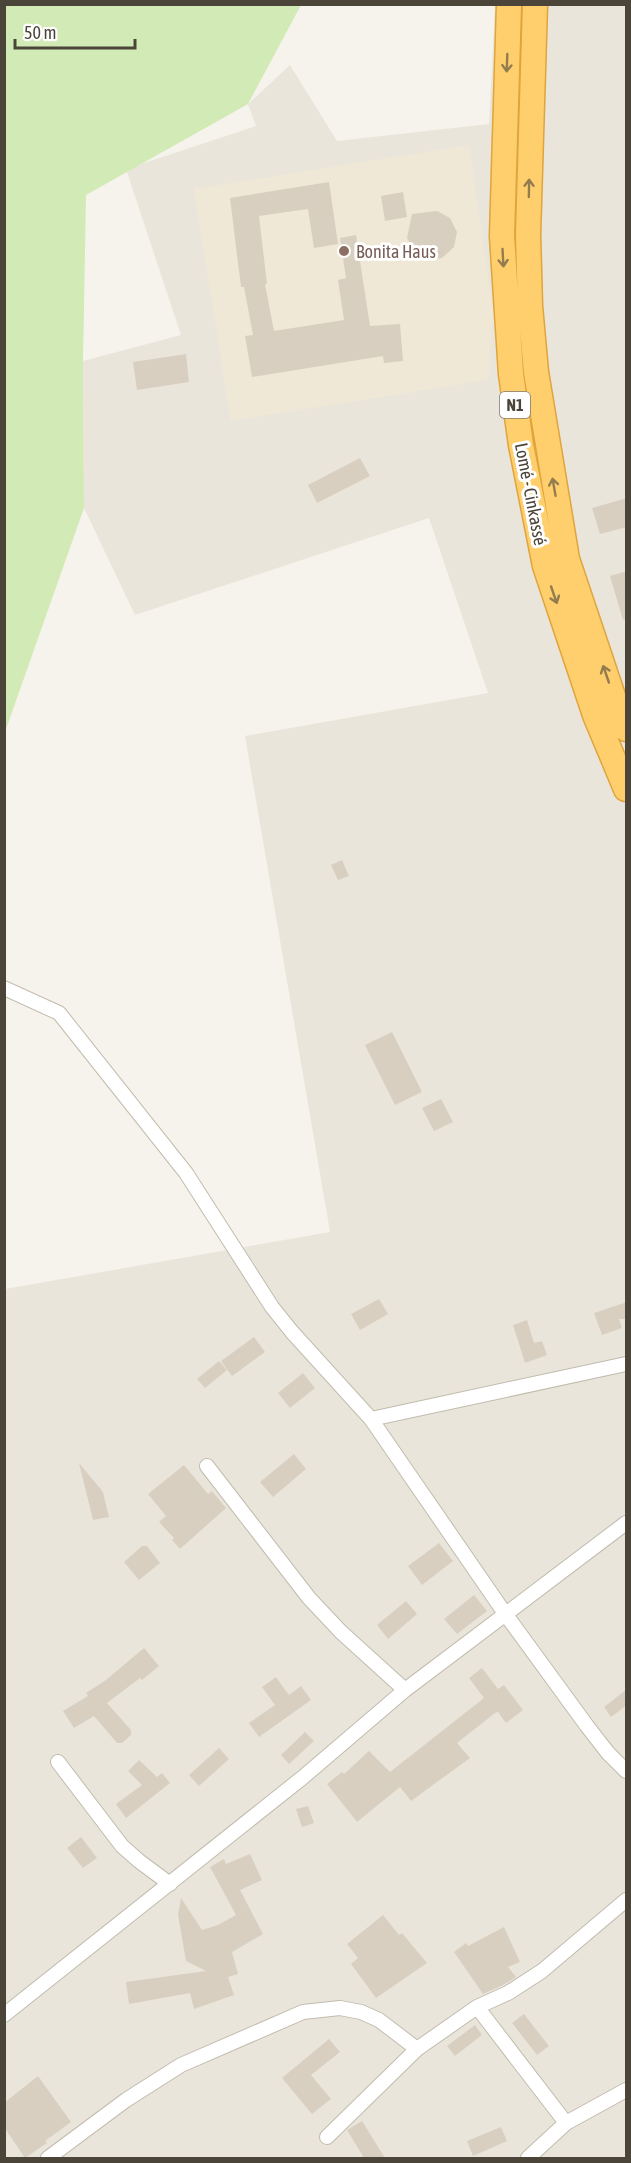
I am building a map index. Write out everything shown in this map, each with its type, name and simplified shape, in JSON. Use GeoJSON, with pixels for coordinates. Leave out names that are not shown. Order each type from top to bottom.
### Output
{"type":"FeatureCollection","features":[{"type":"Feature","properties":{"kind":"highway","name":"Lomé - Cinkassé"},"geometry":{"type":"LineString","coordinates":[[509,4],[502,236],[511,374],[521,445],[545,566],[595,716],[627,789]]}},
{"type":"Feature","properties":{"kind":"highway","name":"Lomé - Cinkassé"},"geometry":{"type":"LineString","coordinates":[[535,4],[529,163],[531,306],[536,372],[567,559],[616,705],[627,729]]}},
{"type":"Feature","properties":{"kind":"highway"},"geometry":{"type":"LineString","coordinates":[[545,566],[567,559]]}},
{"type":"Feature","properties":{"kind":"street"},"geometry":{"type":"LineString","coordinates":[[4,988],[59,1012],[186,1173],[272,1307],[371,1419],[506,1615],[608,1753],[627,1772]]}},
{"type":"Feature","properties":{"kind":"street"},"geometry":{"type":"LineString","coordinates":[[371,1419],[627,1364]]}},
{"type":"Feature","properties":{"kind":"street"},"geometry":{"type":"LineString","coordinates":[[207,1466],[309,1598],[340,1632],[405,1690]]}},
{"type":"Feature","properties":{"kind":"street"},"geometry":{"type":"LineString","coordinates":[[5,2013],[302,1778],[405,1690],[627,1523]]}},
{"type":"Feature","properties":{"kind":"street"},"geometry":{"type":"LineString","coordinates":[[58,1762],[122,1846],[170,1884]]}},
{"type":"Feature","properties":{"kind":"street"},"geometry":{"type":"LineString","coordinates":[[327,2138],[417,2049],[477,2007],[508,1993],[542,1971],[627,1900]]}},
{"type":"Feature","properties":{"kind":"street"},"geometry":{"type":"LineString","coordinates":[[477,2007],[566,2123]]}},
{"type":"Feature","properties":{"kind":"street"},"geometry":{"type":"LineString","coordinates":[[48,2158],[126,2100],[182,2065],[303,2012],[340,2008],[361,2012],[379,2020],[417,2049]]}},
{"type":"Feature","properties":{"kind":"street"},"geometry":{"type":"LineString","coordinates":[[528,2158],[566,2123],[627,2090]]}},
{"type":"Feature","properties":{"kind":"shaded area"},"geometry":{"type":"Polygon","coordinates":[[[495,5],[626,5],[626,2158],[5,2158],[5,1289],[330,1232],[245,736],[488,693],[429,518],[135,615],[84,508],[83,361],[181,335],[126,169],[256,126],[248,104],[290,65],[337,141],[489,124],[495,5]]]}},
{"type":"Feature","properties":{"kind":"shaded area","name":"Bonita Haus"},"geometry":{"type":"Polygon","coordinates":[[[469,145],[493,314],[488,380],[231,421],[194,189],[469,145]]]}},
{"type":"Feature","properties":{"kind":"green space"},"geometry":{"type":"Polygon","coordinates":[[[5,4],[301,5],[248,104],[86,195],[83,361],[84,508],[5,732],[5,4]]]}},
{"type":"Feature","properties":{"kind":"building"},"geometry":{"type":"Polygon","coordinates":[[[329,182],[338,244],[314,248],[308,209],[259,216],[267,284],[265,284],[274,331],[344,320],[338,280],[346,278],[340,238],[356,235],[370,326],[400,324],[403,361],[384,363],[383,356],[252,377],[245,336],[253,335],[244,287],[241,287],[230,198],[329,182]]]}},
{"type":"Feature","properties":{"kind":"building"},"geometry":{"type":"Polygon","coordinates":[[[403,192],[407,217],[385,221],[381,196],[403,192]]]}},
{"type":"Feature","properties":{"kind":"building"},"geometry":{"type":"Polygon","coordinates":[[[437,211],[450,218],[457,232],[454,247],[442,258],[427,260],[414,252],[407,238],[412,214],[437,211]]]}},
{"type":"Feature","properties":{"kind":"building"},"geometry":{"type":"Polygon","coordinates":[[[186,354],[189,382],[137,390],[133,362],[186,354]]]}},
{"type":"Feature","properties":{"kind":"building"},"geometry":{"type":"Polygon","coordinates":[[[360,458],[370,476],[317,503],[308,485],[360,458]]]}},
{"type":"Feature","properties":{"kind":"building"},"geometry":{"type":"Polygon","coordinates":[[[627,498],[627,527],[600,534],[592,508],[627,498]]]}},
{"type":"Feature","properties":{"kind":"building"},"geometry":{"type":"Polygon","coordinates":[[[627,571],[627,619],[623,620],[610,576],[627,571]]]}},
{"type":"Feature","properties":{"kind":"building"},"geometry":{"type":"Polygon","coordinates":[[[342,860],[349,876],[338,880],[331,865],[342,860]]]}},
{"type":"Feature","properties":{"kind":"building"},"geometry":{"type":"Polygon","coordinates":[[[392,1032],[422,1092],[395,1105],[365,1045],[392,1032]]]}},
{"type":"Feature","properties":{"kind":"building"},"geometry":{"type":"Polygon","coordinates":[[[441,1099],[453,1122],[434,1131],[422,1108],[441,1099]]]}},
{"type":"Feature","properties":{"kind":"building"},"geometry":{"type":"Polygon","coordinates":[[[379,1299],[388,1314],[360,1330],[351,1314],[379,1299]]]}},
{"type":"Feature","properties":{"kind":"building"},"geometry":{"type":"Polygon","coordinates":[[[627,1302],[627,1319],[619,1319],[622,1328],[602,1335],[594,1313],[627,1302]]]}},
{"type":"Feature","properties":{"kind":"building"},"geometry":{"type":"Polygon","coordinates":[[[527,1320],[534,1343],[542,1341],[547,1355],[525,1363],[513,1325],[527,1320]]]}},
{"type":"Feature","properties":{"kind":"building"},"geometry":{"type":"Polygon","coordinates":[[[254,1337],[265,1352],[232,1376],[221,1361],[254,1337]]]}},
{"type":"Feature","properties":{"kind":"building"},"geometry":{"type":"Polygon","coordinates":[[[219,1361],[227,1370],[205,1388],[197,1379],[219,1361]]]}},
{"type":"Feature","properties":{"kind":"building"},"geometry":{"type":"Polygon","coordinates":[[[303,1373],[315,1388],[290,1408],[278,1393],[303,1373]]]}},
{"type":"Feature","properties":{"kind":"building"},"geometry":{"type":"Polygon","coordinates":[[[294,1454],[306,1469],[273,1497],[260,1482],[294,1454]]]}},
{"type":"Feature","properties":{"kind":"building"},"geometry":{"type":"Polygon","coordinates":[[[79,1463],[103,1492],[109,1517],[93,1520],[79,1463]]]}},
{"type":"Feature","properties":{"kind":"building"},"geometry":{"type":"Polygon","coordinates":[[[184,1465],[208,1494],[212,1491],[226,1508],[180,1549],[172,1540],[174,1538],[159,1522],[166,1516],[148,1494],[184,1465]]]}},
{"type":"Feature","properties":{"kind":"building"},"geometry":{"type":"Polygon","coordinates":[[[439,1543],[453,1561],[422,1585],[408,1566],[439,1543]]]}},
{"type":"Feature","properties":{"kind":"building"},"geometry":{"type":"Polygon","coordinates":[[[142,1546],[147,1546],[160,1563],[139,1580],[124,1562],[142,1546]]]}},
{"type":"Feature","properties":{"kind":"building"},"geometry":{"type":"Polygon","coordinates":[[[474,1595],[487,1611],[457,1634],[444,1619],[474,1595]]]}},
{"type":"Feature","properties":{"kind":"building"},"geometry":{"type":"Polygon","coordinates":[[[406,1601],[417,1614],[388,1639],[377,1625],[406,1601]]]}},
{"type":"Feature","properties":{"kind":"building"},"geometry":{"type":"Polygon","coordinates":[[[144,1648],[159,1666],[107,1703],[131,1730],[131,1735],[122,1743],[117,1743],[94,1716],[74,1728],[63,1711],[88,1696],[86,1693],[106,1680],[144,1648]]]}},
{"type":"Feature","properties":{"kind":"building"},"geometry":{"type":"Polygon","coordinates":[[[482,1668],[498,1689],[504,1685],[523,1710],[506,1723],[498,1712],[495,1713],[457,1743],[470,1758],[411,1801],[400,1787],[357,1822],[327,1784],[342,1772],[344,1774],[369,1751],[390,1772],[484,1698],[469,1678],[482,1668]]]}},
{"type":"Feature","properties":{"kind":"building"},"geometry":{"type":"Polygon","coordinates":[[[276,1677],[289,1695],[301,1686],[311,1700],[259,1737],[249,1723],[275,1705],[262,1687],[276,1677]]]}},
{"type":"Feature","properties":{"kind":"building"},"geometry":{"type":"Polygon","coordinates":[[[627,1689],[627,1705],[611,1717],[604,1707],[627,1689]]]}},
{"type":"Feature","properties":{"kind":"building"},"geometry":{"type":"Polygon","coordinates":[[[305,1732],[314,1741],[289,1764],[281,1755],[305,1732]]]}},
{"type":"Feature","properties":{"kind":"building"},"geometry":{"type":"Polygon","coordinates":[[[219,1748],[229,1759],[199,1786],[189,1775],[219,1748]]]}},
{"type":"Feature","properties":{"kind":"building"},"geometry":{"type":"Polygon","coordinates":[[[139,1760],[157,1777],[162,1773],[170,1783],[126,1818],[116,1804],[142,1785],[128,1771],[139,1760]]]}},
{"type":"Feature","properties":{"kind":"building"},"geometry":{"type":"Polygon","coordinates":[[[308,1806],[314,1823],[302,1827],[296,1809],[308,1806]]]}},
{"type":"Feature","properties":{"kind":"building"},"geometry":{"type":"Polygon","coordinates":[[[81,1837],[97,1858],[83,1868],[67,1848],[81,1837]]]}},
{"type":"Feature","properties":{"kind":"building"},"geometry":{"type":"Polygon","coordinates":[[[250,1854],[262,1880],[240,1890],[263,1934],[232,1952],[238,1974],[228,1977],[234,1995],[194,2009],[190,1993],[129,2004],[126,1982],[206,1971],[186,1961],[178,1915],[181,1898],[202,1930],[218,1925],[236,1915],[210,1867],[224,1859],[226,1864],[250,1854]]]}},
{"type":"Feature","properties":{"kind":"building"},"geometry":{"type":"Polygon","coordinates":[[[383,1915],[399,1935],[402,1933],[427,1963],[376,1998],[351,1964],[358,1958],[347,1944],[383,1915]]]}},
{"type":"Feature","properties":{"kind":"building"},"geometry":{"type":"Polygon","coordinates":[[[504,1927],[520,1962],[508,1967],[516,1977],[483,1994],[454,1952],[466,1943],[468,1946],[504,1927]]]}},
{"type":"Feature","properties":{"kind":"building"},"geometry":{"type":"Polygon","coordinates":[[[524,2014],[549,2046],[537,2055],[512,2023],[524,2014]]]}},
{"type":"Feature","properties":{"kind":"building"},"geometry":{"type":"Polygon","coordinates":[[[475,2025],[482,2035],[455,2056],[447,2046],[475,2025]]]}},
{"type":"Feature","properties":{"kind":"building"},"geometry":{"type":"Polygon","coordinates":[[[329,2039],[340,2052],[311,2075],[331,2099],[312,2114],[282,2078],[329,2039]]]}},
{"type":"Feature","properties":{"kind":"building"},"geometry":{"type":"Polygon","coordinates":[[[38,2076],[71,2122],[25,2158],[4,2127],[4,2103],[38,2076]]]}},
{"type":"Feature","properties":{"kind":"building"},"geometry":{"type":"Polygon","coordinates":[[[362,2121],[385,2158],[364,2158],[347,2130],[362,2121]]]}},
{"type":"Feature","properties":{"kind":"building"},"geometry":{"type":"Polygon","coordinates":[[[501,2127],[507,2141],[473,2156],[467,2141],[501,2127]]]}},
{"type":"Feature","properties":{"kind":"place","name":"Bonita Haus"},"geometry":{"type":"Point","coordinates":[344,251]}}]}
